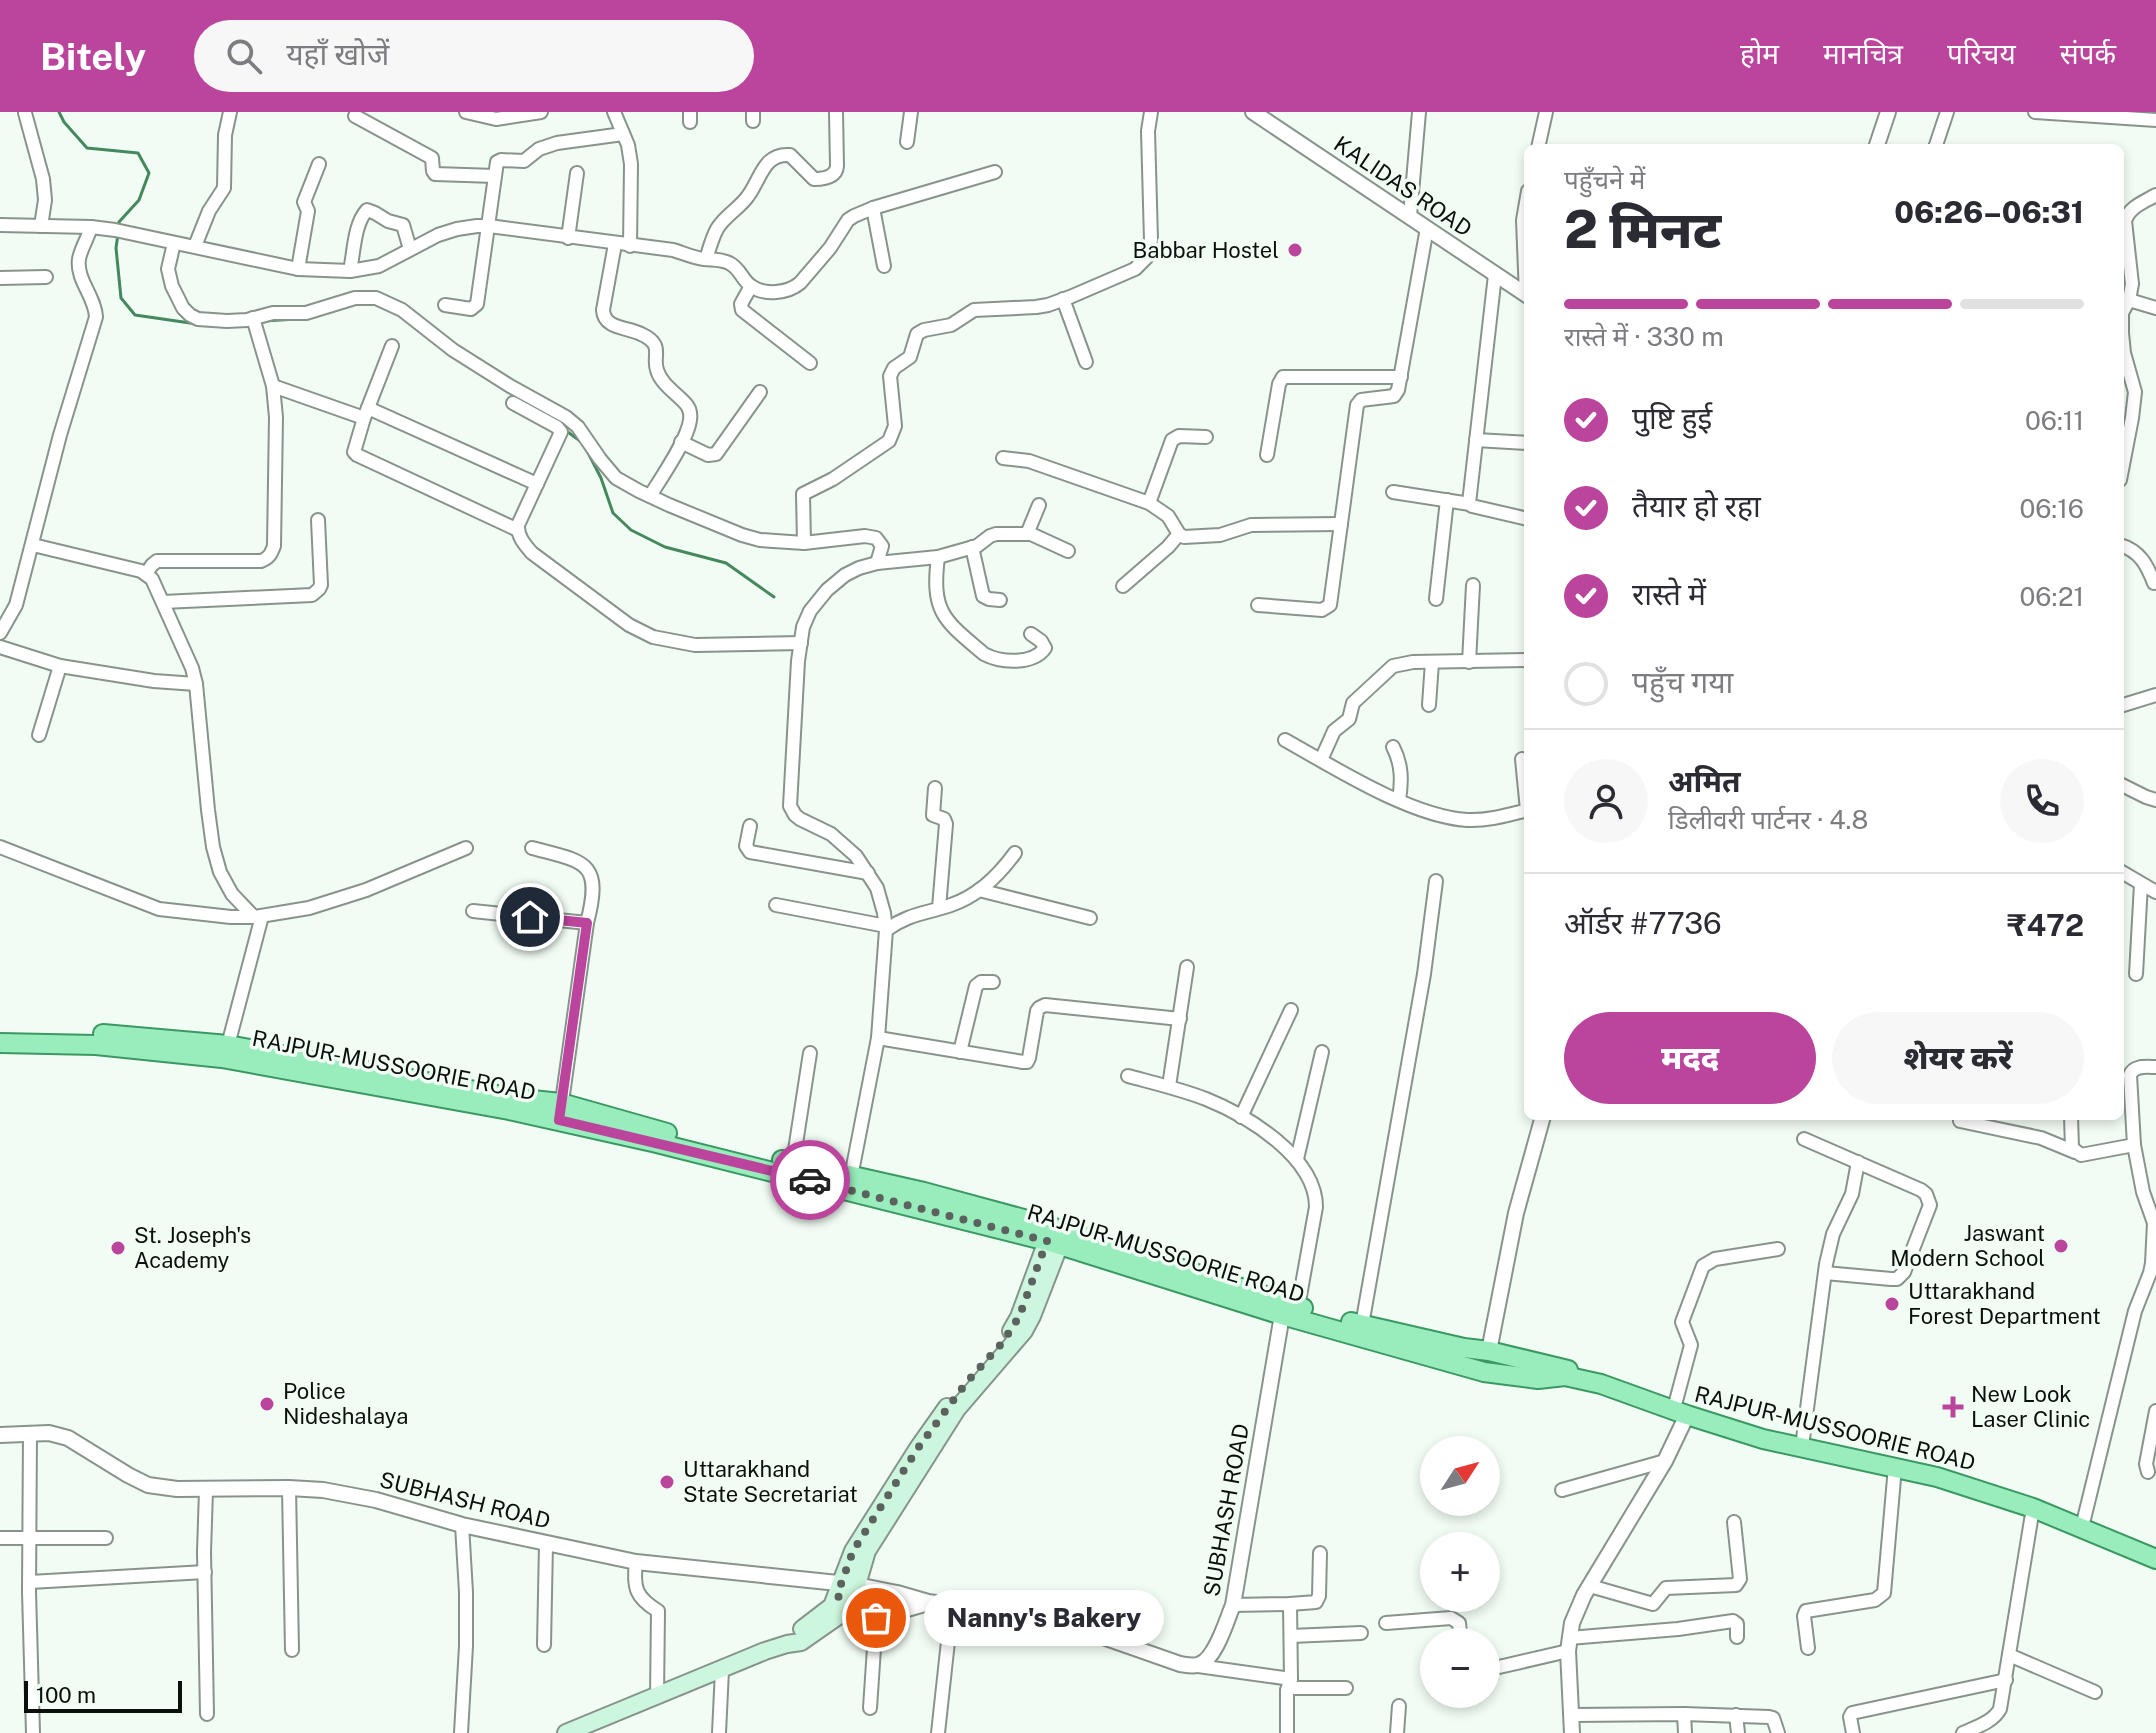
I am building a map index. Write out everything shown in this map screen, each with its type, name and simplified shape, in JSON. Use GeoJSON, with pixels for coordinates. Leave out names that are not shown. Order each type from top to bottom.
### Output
{"type":"FeatureCollection","features":[{"type":"Feature","properties":{"kind":"main road","name":"RAJPUR-MUSSOORIE ROAD"},"geometry":{"type":"LineString","coordinates":[[0,1031],[119,1035],[228,1045],[513,1098],[816,1181],[1056,1236]]}},
{"type":"Feature","properties":{"kind":"main road","name":"RAJPUR-MUSSOORIE ROAD"},"geometry":{"type":"LineString","coordinates":[[0,1043],[96,1045],[222,1058],[660,1131],[924,1192],[1290,1311],[1488,1359]]}},
{"type":"Feature","properties":{"kind":"main road"},"geometry":{"type":"LineString","coordinates":[[566,1733],[787,1644],[801,1642],[844,1612],[846,1593],[867,1551],[957,1409],[1024,1331],[1032,1316],[1056,1236]]}},
{"type":"Feature","properties":{"kind":"main road","name":"RAJPUR-MUSSOORIE ROAD"},"geometry":{"type":"LineString","coordinates":[[1290,1311],[1464,1348],[1538,1379],[1565,1376],[1759,1429],[1913,1460],[1988,1482],[2156,1546]]}},
{"type":"Feature","properties":{"kind":"main road","name":"RAJPUR-MUSSOORIE ROAD"},"geometry":{"type":"LineString","coordinates":[[1682,1408],[1763,1439],[1949,1481],[2033,1508],[2156,1559]]}},
{"type":"Feature","properties":{"kind":"street"},"geometry":{"type":"LineString","coordinates":[[195,246],[209,211],[224,188],[224,146],[230,112]]}},
{"type":"Feature","properties":{"kind":"street"},"geometry":{"type":"LineString","coordinates":[[466,112],[496,119],[541,112]]}},
{"type":"Feature","properties":{"kind":"street"},"geometry":{"type":"LineString","coordinates":[[614,112],[631,164],[630,246]]}},
{"type":"Feature","properties":{"kind":"street"},"geometry":{"type":"LineString","coordinates":[[706,259],[717,229],[747,198],[760,171],[773,159],[790,155],[814,179],[836,172],[836,112]]}},
{"type":"Feature","properties":{"kind":"street"},"geometry":{"type":"LineString","coordinates":[[907,142],[911,112]]}},
{"type":"Feature","properties":{"kind":"street"},"geometry":{"type":"LineString","coordinates":[[804,543],[802,497],[805,492],[867,458],[892,436],[895,426],[890,376],[894,368],[910,357],[917,334],[954,324],[974,310],[1036,307],[1063,299],[1135,269],[1147,257],[1151,240],[1148,131],[1151,112]]}},
{"type":"Feature","properties":{"kind":"street","name":"KALIDAS ROAD"},"geometry":{"type":"LineString","coordinates":[[1253,112],[1524,293]]}},
{"type":"Feature","properties":{"kind":"street"},"geometry":{"type":"LineString","coordinates":[[1410,216],[1419,112]]}},
{"type":"Feature","properties":{"kind":"street"},"geometry":{"type":"LineString","coordinates":[[1539,144],[1546,112]]}},
{"type":"Feature","properties":{"kind":"street"},"geometry":{"type":"LineString","coordinates":[[1877,144],[1888,112]]}},
{"type":"Feature","properties":{"kind":"street"},"geometry":{"type":"LineString","coordinates":[[1936,144],[1947,112]]}},
{"type":"Feature","properties":{"kind":"street"},"geometry":{"type":"LineString","coordinates":[[2035,112],[2156,120]]}},
{"type":"Feature","properties":{"kind":"street"},"geometry":{"type":"LineString","coordinates":[[25,113],[43,179],[45,200],[41,226]]}},
{"type":"Feature","properties":{"kind":"street"},"geometry":{"type":"LineString","coordinates":[[355,116],[430,156],[435,174],[495,176]]}},
{"type":"Feature","properties":{"kind":"street"},"geometry":{"type":"LineString","coordinates":[[445,305],[471,309],[476,306],[496,163],[524,161],[539,149],[557,143],[623,134]]}},
{"type":"Feature","properties":{"kind":"street"},"geometry":{"type":"LineString","coordinates":[[298,269],[308,211],[304,202],[319,164]]}},
{"type":"Feature","properties":{"kind":"street"},"geometry":{"type":"LineString","coordinates":[[0,225],[115,230],[298,269],[350,271],[379,266],[438,235],[457,229],[489,226],[673,250],[721,260],[733,265],[751,286],[783,292],[794,288],[854,216],[995,172]]}},
{"type":"Feature","properties":{"kind":"street"},"geometry":{"type":"LineString","coordinates":[[568,238],[577,173]]}},
{"type":"Feature","properties":{"kind":"street"},"geometry":{"type":"LineString","coordinates":[[2124,309],[2132,284],[2124,214],[2156,195]]}},
{"type":"Feature","properties":{"kind":"street"},"geometry":{"type":"LineString","coordinates":[[873,208],[884,266]]}},
{"type":"Feature","properties":{"kind":"street"},"geometry":{"type":"LineString","coordinates":[[350,271],[358,227],[367,210],[403,225],[410,249]]}},
{"type":"Feature","properties":{"kind":"street"},"geometry":{"type":"LineString","coordinates":[[1524,221],[1524,246]]}},
{"type":"Feature","properties":{"kind":"street"},"geometry":{"type":"LineString","coordinates":[[0,633],[16,605],[60,435],[96,317],[96,308],[80,274],[79,264],[79,256],[91,227]]}},
{"type":"Feature","properties":{"kind":"street"},"geometry":{"type":"LineString","coordinates":[[1258,605],[1322,610],[1331,601],[1357,405],[1361,400],[1394,396],[1398,390],[1427,228]]}},
{"type":"Feature","properties":{"kind":"street"},"geometry":{"type":"LineString","coordinates":[[174,243],[168,269],[172,286],[183,308],[198,319],[255,323],[273,313],[315,312],[348,300],[376,298],[415,319],[453,350],[510,386],[566,417],[578,427],[616,478],[650,496],[742,535],[773,542],[876,538],[882,546],[877,563]]}},
{"type":"Feature","properties":{"kind":"street"},"geometry":{"type":"LineString","coordinates":[[615,244],[603,316],[613,325],[641,334],[653,343],[657,351],[657,372],[685,402],[691,415],[681,442],[650,496]]}},
{"type":"Feature","properties":{"kind":"street"},"geometry":{"type":"LineString","coordinates":[[1470,504],[1495,275]]}},
{"type":"Feature","properties":{"kind":"street"},"geometry":{"type":"LineString","coordinates":[[0,278],[46,277]]}},
{"type":"Feature","properties":{"kind":"street"},"geometry":{"type":"LineString","coordinates":[[751,286],[741,304],[742,310],[810,363]]}},
{"type":"Feature","properties":{"kind":"street"},"geometry":{"type":"LineString","coordinates":[[1063,299],[1086,362]]}},
{"type":"Feature","properties":{"kind":"street"},"geometry":{"type":"LineString","coordinates":[[2129,300],[2156,308]]}},
{"type":"Feature","properties":{"kind":"street"},"geometry":{"type":"LineString","coordinates":[[146,574],[152,565],[162,560],[261,561],[272,552],[277,434],[273,386],[255,323]]}},
{"type":"Feature","properties":{"kind":"street"},"geometry":{"type":"LineString","coordinates":[[392,346],[366,413],[354,449],[356,454],[518,530]]}},
{"type":"Feature","properties":{"kind":"street"},"geometry":{"type":"LineString","coordinates":[[2124,351],[2135,392],[2124,459]]}},
{"type":"Feature","properties":{"kind":"street"},"geometry":{"type":"LineString","coordinates":[[1267,455],[1279,384],[1283,377],[1401,377]]}},
{"type":"Feature","properties":{"kind":"street"},"geometry":{"type":"LineString","coordinates":[[273,386],[366,413],[537,484]]}},
{"type":"Feature","properties":{"kind":"street"},"geometry":{"type":"LineString","coordinates":[[681,442],[708,455],[716,454],[760,392]]}},
{"type":"Feature","properties":{"kind":"street"},"geometry":{"type":"LineString","coordinates":[[513,403],[561,432],[520,520],[518,530],[532,553],[581,591],[653,637],[695,645],[801,643]]}},
{"type":"Feature","properties":{"kind":"street"},"geometry":{"type":"LineString","coordinates":[[1149,503],[1172,440],[1179,436],[1206,437]]}},
{"type":"Feature","properties":{"kind":"street"},"geometry":{"type":"LineString","coordinates":[[1476,440],[1524,443]]}},
{"type":"Feature","properties":{"kind":"street"},"geometry":{"type":"LineString","coordinates":[[1003,458],[1029,461],[1149,503],[1168,516],[1179,534],[1192,537],[1220,535],[1251,525],[1341,524]]}},
{"type":"Feature","properties":{"kind":"street"},"geometry":{"type":"LineString","coordinates":[[1393,492],[1470,504],[1524,518]]}},
{"type":"Feature","properties":{"kind":"street"},"geometry":{"type":"LineString","coordinates":[[1436,599],[1447,500]]}},
{"type":"Feature","properties":{"kind":"street"},"geometry":{"type":"LineString","coordinates":[[1027,534],[1039,505]]}},
{"type":"Feature","properties":{"kind":"street"},"geometry":{"type":"LineString","coordinates":[[163,602],[312,595],[321,585],[318,520]]}},
{"type":"Feature","properties":{"kind":"street"},"geometry":{"type":"LineString","coordinates":[[851,1177],[878,1038],[886,928],[882,901],[856,856],[831,834],[800,819],[790,806],[803,627],[817,600],[845,575],[859,568],[877,563],[938,557],[980,545],[996,534],[1027,534],[1068,551]]}},
{"type":"Feature","properties":{"kind":"street"},"geometry":{"type":"LineString","coordinates":[[1123,586],[1179,534]]}},
{"type":"Feature","properties":{"kind":"street"},"geometry":{"type":"LineString","coordinates":[[33,545],[146,574],[152,579],[192,668],[196,684],[208,810],[220,872],[232,894],[258,917]]}},
{"type":"Feature","properties":{"kind":"street"},"geometry":{"type":"LineString","coordinates":[[2124,546],[2143,559],[2154,583]]}},
{"type":"Feature","properties":{"kind":"street"},"geometry":{"type":"LineString","coordinates":[[972,547],[982,593],[986,598],[1000,600]]}},
{"type":"Feature","properties":{"kind":"street"},"geometry":{"type":"LineString","coordinates":[[938,557],[938,606],[949,624],[979,650],[999,660],[1034,657],[1045,648],[1031,634]]}},
{"type":"Feature","properties":{"kind":"street"},"geometry":{"type":"LineString","coordinates":[[1469,662],[1473,585]]}},
{"type":"Feature","properties":{"kind":"street"},"geometry":{"type":"LineString","coordinates":[[0,647],[60,666],[154,681],[196,684]]}},
{"type":"Feature","properties":{"kind":"street"},"geometry":{"type":"LineString","coordinates":[[1321,760],[1334,731],[1349,719],[1353,703],[1389,668],[1413,662],[1524,660]]}},
{"type":"Feature","properties":{"kind":"street"},"geometry":{"type":"LineString","coordinates":[[1429,705],[1432,662]]}},
{"type":"Feature","properties":{"kind":"street"},"geometry":{"type":"LineString","coordinates":[[39,735],[60,666]]}},
{"type":"Feature","properties":{"kind":"street"},"geometry":{"type":"LineString","coordinates":[[2124,705],[2156,695]]}},
{"type":"Feature","properties":{"kind":"street"},"geometry":{"type":"LineString","coordinates":[[1285,740],[1373,789],[1436,814],[1463,820],[1494,818],[1524,811]]}},
{"type":"Feature","properties":{"kind":"street"},"geometry":{"type":"LineString","coordinates":[[1393,747],[1400,767],[1402,785],[1399,800]]}},
{"type":"Feature","properties":{"kind":"street"},"geometry":{"type":"LineString","coordinates":[[1522,759],[1524,779]]}},
{"type":"Feature","properties":{"kind":"street"},"geometry":{"type":"LineString","coordinates":[[2124,786],[2156,800]]}},
{"type":"Feature","properties":{"kind":"street"},"geometry":{"type":"LineString","coordinates":[[935,788],[933,815],[944,819],[946,824],[939,908]]}},
{"type":"Feature","properties":{"kind":"street"},"geometry":{"type":"LineString","coordinates":[[750,826],[746,846],[750,852],[868,873]]}},
{"type":"Feature","properties":{"kind":"street"},"geometry":{"type":"LineString","coordinates":[[0,847],[159,909],[231,917],[258,917],[309,908],[366,890],[466,848]]}},
{"type":"Feature","properties":{"kind":"street"},"geometry":{"type":"LineString","coordinates":[[532,848],[575,859],[585,866],[594,882],[594,899],[587,923],[560,1112]]}},
{"type":"Feature","properties":{"kind":"street"},"geometry":{"type":"LineString","coordinates":[[776,905],[886,928],[909,916],[963,901],[1002,871],[1015,853]]}},
{"type":"Feature","properties":{"kind":"street"},"geometry":{"type":"LineString","coordinates":[[2124,873],[2156,892]]}},
{"type":"Feature","properties":{"kind":"street"},"geometry":{"type":"LineString","coordinates":[[1362,1325],[1424,974],[1436,881]]}},
{"type":"Feature","properties":{"kind":"street"},"geometry":{"type":"LineString","coordinates":[[2136,974],[2141,884]]}},
{"type":"Feature","properties":{"kind":"street"},"geometry":{"type":"LineString","coordinates":[[979,890],[1090,918]]}},
{"type":"Feature","properties":{"kind":"street"},"geometry":{"type":"LineString","coordinates":[[473,911],[587,923]]}},
{"type":"Feature","properties":{"kind":"street"},"geometry":{"type":"LineString","coordinates":[[228,1045],[258,917]]}},
{"type":"Feature","properties":{"kind":"street"},"geometry":{"type":"LineString","coordinates":[[1169,1086],[1187,967]]}},
{"type":"Feature","properties":{"kind":"street"},"geometry":{"type":"LineString","coordinates":[[960,1052],[976,986],[981,982],[993,982]]}},
{"type":"Feature","properties":{"kind":"street"},"geometry":{"type":"LineString","coordinates":[[878,1038],[1027,1062],[1037,1011],[1045,1005],[1180,1019]]}},
{"type":"Feature","properties":{"kind":"street"},"geometry":{"type":"LineString","coordinates":[[1241,1117],[1291,1010]]}},
{"type":"Feature","properties":{"kind":"street"},"geometry":{"type":"LineString","coordinates":[[1297,1159],[1322,1052]]}},
{"type":"Feature","properties":{"kind":"street"},"geometry":{"type":"LineString","coordinates":[[793,1163],[810,1053]]}},
{"type":"Feature","properties":{"kind":"street"},"geometry":{"type":"LineString","coordinates":[[2084,1519],[2135,1311],[2150,1273],[2153,1217],[2143,1192],[2134,1145],[2130,1075],[2137,1068],[2156,1067]]}},
{"type":"Feature","properties":{"kind":"street"},"geometry":{"type":"LineString","coordinates":[[1128,1076],[1209,1100],[1271,1137],[1297,1159],[1313,1184],[1316,1207],[1290,1311]]}},
{"type":"Feature","properties":{"kind":"street"},"geometry":{"type":"LineString","coordinates":[[1488,1359],[1516,1213],[1542,1120]]}},
{"type":"Feature","properties":{"kind":"street"},"geometry":{"type":"LineString","coordinates":[[2071,1120],[2075,1152]]}},
{"type":"Feature","properties":{"kind":"street"},"geometry":{"type":"LineString","coordinates":[[1960,1121],[1999,1122],[2087,1155],[2134,1145]]}},
{"type":"Feature","properties":{"kind":"street"},"geometry":{"type":"LineString","coordinates":[[1804,1139],[1921,1190],[1930,1205],[1904,1272],[1897,1279],[1825,1273]]}},
{"type":"Feature","properties":{"kind":"street"},"geometry":{"type":"LineString","coordinates":[[1803,1439],[1825,1273],[1833,1234],[1852,1194],[1858,1162]]}},
{"type":"Feature","properties":{"kind":"street"},"geometry":{"type":"LineString","coordinates":[[2140,1178],[2156,1176]]}},
{"type":"Feature","properties":{"kind":"street"},"geometry":{"type":"LineString","coordinates":[[1572,1733],[1569,1645],[1572,1623],[1590,1586],[1665,1461],[1682,1408],[1691,1345],[1682,1324],[1703,1266],[1715,1259],[1778,1249]]}},
{"type":"Feature","properties":{"kind":"street","name":"SUBHASH ROAD"},"geometry":{"type":"LineString","coordinates":[[0,1435],[49,1433],[68,1438],[148,1485],[206,1490],[323,1490],[376,1500],[462,1525],[636,1562],[846,1593],[897,1593],[928,1602],[1023,1614],[1051,1620],[1188,1665],[1201,1664],[1220,1638],[1233,1605],[1290,1311]]}},
{"type":"Feature","properties":{"kind":"street"},"geometry":{"type":"LineString","coordinates":[[1464,1348],[1480,1342],[1494,1330]]}},
{"type":"Feature","properties":{"kind":"street"},"geometry":{"type":"LineString","coordinates":[[2148,1472],[2146,1464],[2156,1411]]}},
{"type":"Feature","properties":{"kind":"street"},"geometry":{"type":"LineString","coordinates":[[30,1433],[33,1733]]}},
{"type":"Feature","properties":{"kind":"street"},"geometry":{"type":"LineString","coordinates":[[1562,1490],[1665,1461]]}},
{"type":"Feature","properties":{"kind":"street"},"geometry":{"type":"LineString","coordinates":[[1808,1648],[1806,1611],[1875,1600],[1884,1593],[1895,1467]]}},
{"type":"Feature","properties":{"kind":"street"},"geometry":{"type":"LineString","coordinates":[[289,1488],[292,1650]]}},
{"type":"Feature","properties":{"kind":"street"},"geometry":{"type":"LineString","coordinates":[[206,1490],[207,1714]]}},
{"type":"Feature","properties":{"kind":"street"},"geometry":{"type":"LineString","coordinates":[[1963,1733],[1990,1721],[1998,1714],[2003,1702],[2033,1508]]}},
{"type":"Feature","properties":{"kind":"street"},"geometry":{"type":"LineString","coordinates":[[1590,1586],[1653,1604],[1666,1588],[1736,1585],[1740,1579],[1734,1522]]}},
{"type":"Feature","properties":{"kind":"street"},"geometry":{"type":"LineString","coordinates":[[461,1733],[466,1646],[462,1525]]}},
{"type":"Feature","properties":{"kind":"street"},"geometry":{"type":"LineString","coordinates":[[0,1538],[106,1538]]}},
{"type":"Feature","properties":{"kind":"street"},"geometry":{"type":"LineString","coordinates":[[544,1645],[546,1544]]}},
{"type":"Feature","properties":{"kind":"street"},"geometry":{"type":"LineString","coordinates":[[1233,1605],[1312,1603],[1318,1599],[1320,1553]]}},
{"type":"Feature","properties":{"kind":"street"},"geometry":{"type":"LineString","coordinates":[[636,1562],[634,1586],[645,1603],[658,1611],[657,1696]]}},
{"type":"Feature","properties":{"kind":"street"},"geometry":{"type":"LineString","coordinates":[[30,1582],[205,1572]]}},
{"type":"Feature","properties":{"kind":"street","name":"SUBHASH ROAD"},"geometry":{"type":"LineString","coordinates":[[846,1593],[876,1618],[928,1602]]}},
{"type":"Feature","properties":{"kind":"street"},"geometry":{"type":"LineString","coordinates":[[1287,1733],[1290,1604]]}},
{"type":"Feature","properties":{"kind":"street"},"geometry":{"type":"LineString","coordinates":[[938,1733],[952,1605]]}},
{"type":"Feature","properties":{"kind":"street"},"geometry":{"type":"LineString","coordinates":[[870,1708],[876,1618]]}},
{"type":"Feature","properties":{"kind":"street"},"geometry":{"type":"LineString","coordinates":[[1386,1623],[1451,1618],[1459,1623],[1460,1628]]}},
{"type":"Feature","properties":{"kind":"street"},"geometry":{"type":"LineString","coordinates":[[1500,1666],[1569,1645],[1733,1621],[1737,1624],[1737,1637]]}},
{"type":"Feature","properties":{"kind":"street"},"geometry":{"type":"LineString","coordinates":[[1291,1636],[1361,1633]]}},
{"type":"Feature","properties":{"kind":"street"},"geometry":{"type":"LineString","coordinates":[[2009,1655],[2095,1692]]}},
{"type":"Feature","properties":{"kind":"street"},"geometry":{"type":"LineString","coordinates":[[1188,1665],[1289,1683],[1346,1688]]}},
{"type":"Feature","properties":{"kind":"street"},"geometry":{"type":"LineString","coordinates":[[719,1733],[722,1670]]}},
{"type":"Feature","properties":{"kind":"street"},"geometry":{"type":"LineString","coordinates":[[1853,1733],[1852,1713],[2006,1680]]}},
{"type":"Feature","properties":{"kind":"street"},"geometry":{"type":"LineString","coordinates":[[1397,1733],[1399,1706]]}},
{"type":"Feature","properties":{"kind":"street"},"geometry":{"type":"LineString","coordinates":[[1572,1715],[1684,1714],[1773,1718],[1778,1733]]}},
{"type":"Feature","properties":{"kind":"street"},"geometry":{"type":"LineString","coordinates":[[1684,1714],[1685,1733]]}},
{"type":"Feature","properties":{"kind":"street"},"geometry":{"type":"LineString","coordinates":[[1736,1715],[1738,1733]]}},
{"type":"Feature","properties":{"kind":"waterway"},"geometry":{"type":"LineString","coordinates":[[59,112],[87,148],[138,153],[149,173],[139,200],[119,222],[119,227]]}},
{"type":"Feature","properties":{"kind":"waterway"},"geometry":{"type":"LineString","coordinates":[[118,234],[116,248],[121,298],[135,315],[197,324]]}},
{"type":"Feature","properties":{"kind":"waterway"},"geometry":{"type":"LineString","coordinates":[[264,321],[297,319]]}},
{"type":"Feature","properties":{"kind":"waterway"},"geometry":{"type":"LineString","coordinates":[[565,430],[583,443],[601,478],[613,513],[631,530],[665,547],[726,563],[774,597]]}},
{"type":"Feature","properties":{"kind":"way so far"},"geometry":{"type":"LineString","coordinates":[[810,1180],[1047,1241],[1019,1317],[1002,1343],[966,1383],[918,1448],[853,1551],[837,1595],[847,1607],[876,1618]]}},
{"type":"Feature","properties":{"kind":"place","name":"Babbar Hostel"},"geometry":{"type":"Point","coordinates":[1295,250]}},
{"type":"Feature","properties":{"kind":"place","name":"Jaswant Modern School"},"geometry":{"type":"Point","coordinates":[2061,1246]}},
{"type":"Feature","properties":{"kind":"place","name":"St. Joseph's Academy"},"geometry":{"type":"Point","coordinates":[118,1248]}},
{"type":"Feature","properties":{"kind":"place","name":"Uttarakhand Forest Department"},"geometry":{"type":"Point","coordinates":[1892,1304]}},
{"type":"Feature","properties":{"kind":"place","name":"Police Nideshalaya"},"geometry":{"type":"Point","coordinates":[267,1404]}},
{"type":"Feature","properties":{"kind":"place","name":"New Look Laser Clinic"},"geometry":{"type":"Point","coordinates":[1953,1407]}},
{"type":"Feature","properties":{"kind":"place","name":"Uttarakhand State Secretariat"},"geometry":{"type":"Point","coordinates":[667,1482]}},
{"type":"Feature","properties":{"kind":"place","name":"Nanny's Bakery"},"geometry":{"type":"Point","coordinates":[876,1618]}},
{"type":"Feature","properties":{"kind":"route"},"geometry":{"type":"LineString","coordinates":[[530,917],[587,923],[559,1120],[810,1180]]}}]}
